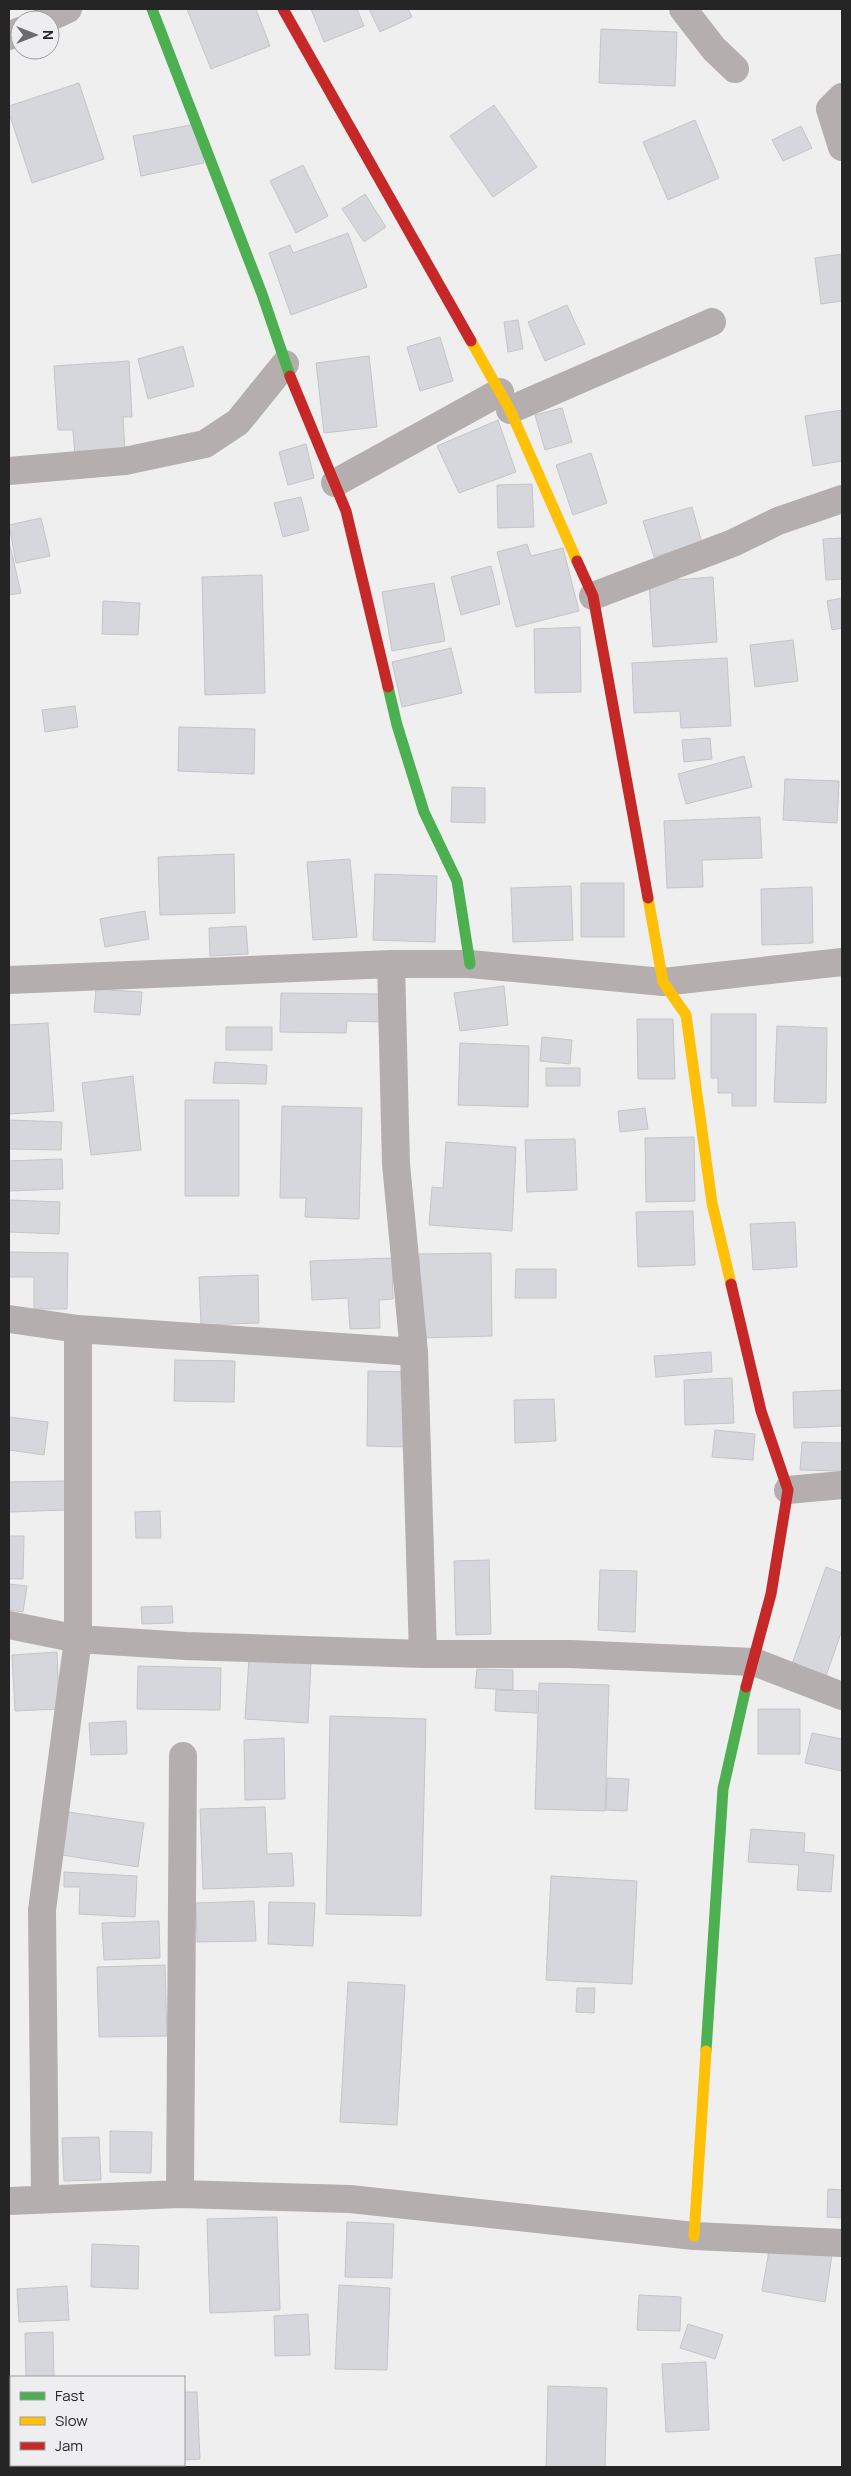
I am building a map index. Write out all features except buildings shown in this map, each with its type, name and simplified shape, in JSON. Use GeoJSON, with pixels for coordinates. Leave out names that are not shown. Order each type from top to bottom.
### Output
{"type":"FeatureCollection","features":[{"type":"Feature","properties":{"kind":"street"},"geometry":{"type":"LineString","coordinates":[[152,9],[262,294],[284,364],[346,511],[397,725],[424,812],[457,880],[470,964]]}},
{"type":"Feature","properties":{"kind":"street"},"geometry":{"type":"LineString","coordinates":[[283,9],[505,401],[592,596],[663,982],[686,1015],[712,1203],[761,1411],[788,1490],[771,1594],[743,1698],[723,1789],[694,2236]]}},
{"type":"Feature","properties":{"kind":"street"},"geometry":{"type":"LineString","coordinates":[[682,9],[714,49],[736,69]]}},
{"type":"Feature","properties":{"kind":"street"},"geometry":{"type":"LineString","coordinates":[[842,98],[830,109],[842,147]]}},
{"type":"Feature","properties":{"kind":"street"},"geometry":{"type":"LineString","coordinates":[[335,483],[505,401],[712,322]]}},
{"type":"Feature","properties":{"kind":"street"},"geometry":{"type":"LineString","coordinates":[[9,471],[125,461],[205,444],[238,422],[284,364]]}},
{"type":"Feature","properties":{"kind":"street"},"geometry":{"type":"LineString","coordinates":[[592,596],[733,543],[778,521],[842,499]]}},
{"type":"Feature","properties":{"kind":"street"},"geometry":{"type":"LineString","coordinates":[[9,980],[391,964],[470,964],[663,982],[842,962]]}},
{"type":"Feature","properties":{"kind":"street"},"geometry":{"type":"LineString","coordinates":[[391,964],[396,1164],[414,1352],[422,1654]]}},
{"type":"Feature","properties":{"kind":"street"},"geometry":{"type":"LineString","coordinates":[[9,1319],[78,1329],[414,1352]]}},
{"type":"Feature","properties":{"kind":"street"},"geometry":{"type":"LineString","coordinates":[[45,2199],[42,1910],[78,1639],[78,1329]]}},
{"type":"Feature","properties":{"kind":"street"},"geometry":{"type":"LineString","coordinates":[[788,1490],[842,1485]]}},
{"type":"Feature","properties":{"kind":"street"},"geometry":{"type":"LineString","coordinates":[[9,1625],[78,1639],[186,1646],[422,1654],[571,1654],[754,1662],[842,1696]]}},
{"type":"Feature","properties":{"kind":"street"},"geometry":{"type":"LineString","coordinates":[[180,2194],[183,1756]]}},
{"type":"Feature","properties":{"kind":"street"},"geometry":{"type":"LineString","coordinates":[[9,2200],[180,2194],[350,2199],[694,2236],[842,2243]]}},
{"type":"Feature","properties":{"kind":"traffic: fast"},"geometry":{"type":"LineString","coordinates":[[152,9],[262,294],[290,376]]}},
{"type":"Feature","properties":{"kind":"traffic: fast"},"geometry":{"type":"LineString","coordinates":[[388,687],[397,725],[424,812],[457,881],[470,964]]}},
{"type":"Feature","properties":{"kind":"traffic: fast"},"geometry":{"type":"LineString","coordinates":[[706,2051],[723,1789],[746,1687]]}},
{"type":"Feature","properties":{"kind":"traffic: slow"},"geometry":{"type":"LineString","coordinates":[[471,341],[510,410],[577,561]]}},
{"type":"Feature","properties":{"kind":"traffic: slow"},"geometry":{"type":"LineString","coordinates":[[648,898],[663,982],[686,1015],[712,1203],[731,1284]]}},
{"type":"Feature","properties":{"kind":"traffic: slow"},"geometry":{"type":"LineString","coordinates":[[694,2236],[706,2051]]}},
{"type":"Feature","properties":{"kind":"traffic: jam"},"geometry":{"type":"LineString","coordinates":[[283,9],[471,341]]}},
{"type":"Feature","properties":{"kind":"traffic: jam"},"geometry":{"type":"LineString","coordinates":[[290,376],[346,511],[388,687]]}},
{"type":"Feature","properties":{"kind":"traffic: jam"},"geometry":{"type":"LineString","coordinates":[[577,561],[593,596],[648,898]]}},
{"type":"Feature","properties":{"kind":"traffic: jam"},"geometry":{"type":"LineString","coordinates":[[731,1284],[761,1411],[788,1490],[771,1594],[746,1687]]}}]}
